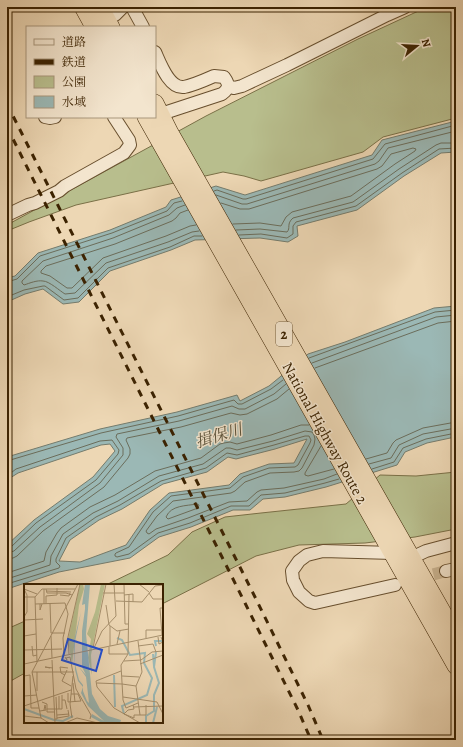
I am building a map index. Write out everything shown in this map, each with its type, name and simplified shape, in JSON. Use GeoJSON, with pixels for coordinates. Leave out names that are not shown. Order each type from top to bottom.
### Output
{"type":"FeatureCollection","features":[{"type":"Feature","properties":{"kind":"highway"},"geometry":{"type":"LineString","coordinates":[[83,7],[93,26]]}},
{"type":"Feature","properties":{"kind":"highway"},"geometry":{"type":"LineString","coordinates":[[100,7],[119,13]]}},
{"type":"Feature","properties":{"kind":"highway","name":"National Highway Route 2"},"geometry":{"type":"LineString","coordinates":[[156,116],[165,137],[391,536],[411,558],[456,636]]}},
{"type":"Feature","properties":{"kind":"highway","name":"National Highway Route 2"},"geometry":{"type":"LineString","coordinates":[[391,536],[392,553],[456,666]]}},
{"type":"Feature","properties":{"kind":"street"},"geometry":{"type":"LineString","coordinates":[[132,7],[142,26]]}},
{"type":"Feature","properties":{"kind":"street"},"geometry":{"type":"LineString","coordinates":[[228,86],[234,88],[242,86],[405,7]]}},
{"type":"Feature","properties":{"kind":"street"},"geometry":{"type":"LineString","coordinates":[[156,54],[173,84],[183,87],[214,76],[219,76],[224,77],[228,86],[227,90],[222,94],[156,110]]}},
{"type":"Feature","properties":{"kind":"street"},"geometry":{"type":"LineString","coordinates":[[7,215],[59,191],[65,186],[124,154],[130,145],[129,140],[115,118]]}},
{"type":"Feature","properties":{"kind":"street"},"geometry":{"type":"LineString","coordinates":[[411,558],[456,543]]}},
{"type":"Feature","properties":{"kind":"street"},"geometry":{"type":"LineString","coordinates":[[392,553],[323,551],[307,554],[299,561],[292,571],[293,580],[299,592],[309,601],[315,603],[395,586]]}},
{"type":"Feature","properties":{"kind":"green space"},"geometry":{"type":"Polygon","coordinates":[[[427,7],[456,7],[456,118],[383,137],[363,152],[261,181],[223,172],[76,205],[7,231],[7,225],[206,116],[358,39],[427,7]]]}},
{"type":"Feature","properties":{"kind":"green space"},"geometry":{"type":"Polygon","coordinates":[[[456,472],[456,529],[415,537],[365,543],[299,545],[256,556],[163,603],[163,584],[108,584],[168,555],[192,532],[225,517],[346,504],[380,475],[416,476],[456,472]]]}},
{"type":"Feature","properties":{"kind":"green space"},"geometry":{"type":"Polygon","coordinates":[[[24,621],[24,674],[7,683],[7,629],[24,621]]]}},
{"type":"Feature","properties":{"kind":"water"},"geometry":{"type":"Polygon","coordinates":[[[456,121],[456,152],[441,153],[404,176],[357,210],[297,226],[298,236],[288,242],[260,238],[195,240],[110,271],[79,302],[63,304],[43,289],[25,294],[7,302],[7,278],[15,276],[38,253],[110,230],[166,207],[171,200],[216,186],[245,195],[372,155],[382,140],[456,121]]]}},
{"type":"Feature","properties":{"kind":"water","name":"揖保川"},"geometry":{"type":"Polygon","coordinates":[[[456,306],[455,437],[427,443],[405,452],[397,465],[326,487],[285,497],[263,499],[250,510],[233,510],[191,527],[159,537],[130,558],[59,572],[7,589],[7,545],[34,520],[93,477],[115,451],[110,444],[101,445],[18,473],[7,480],[7,457],[100,429],[177,412],[237,395],[240,401],[269,386],[308,354],[345,342],[434,308],[456,306]],[[307,439],[236,459],[228,457],[207,472],[163,484],[122,509],[99,520],[70,540],[59,561],[80,562],[126,545],[150,510],[169,493],[229,485],[240,474],[269,464],[294,463],[307,439]]]}},
{"type":"Feature","properties":{"kind":"tunnel"},"geometry":{"type":"LineString","coordinates":[[416,579],[446,571]]}},
{"type":"Feature","properties":{"kind":"railway"},"geometry":{"type":"LineString","coordinates":[[7,104],[255,597],[308,705],[323,740]]}},
{"type":"Feature","properties":{"kind":"railway"},"geometry":{"type":"LineString","coordinates":[[7,127],[245,603],[298,710],[311,740]]}}]}
